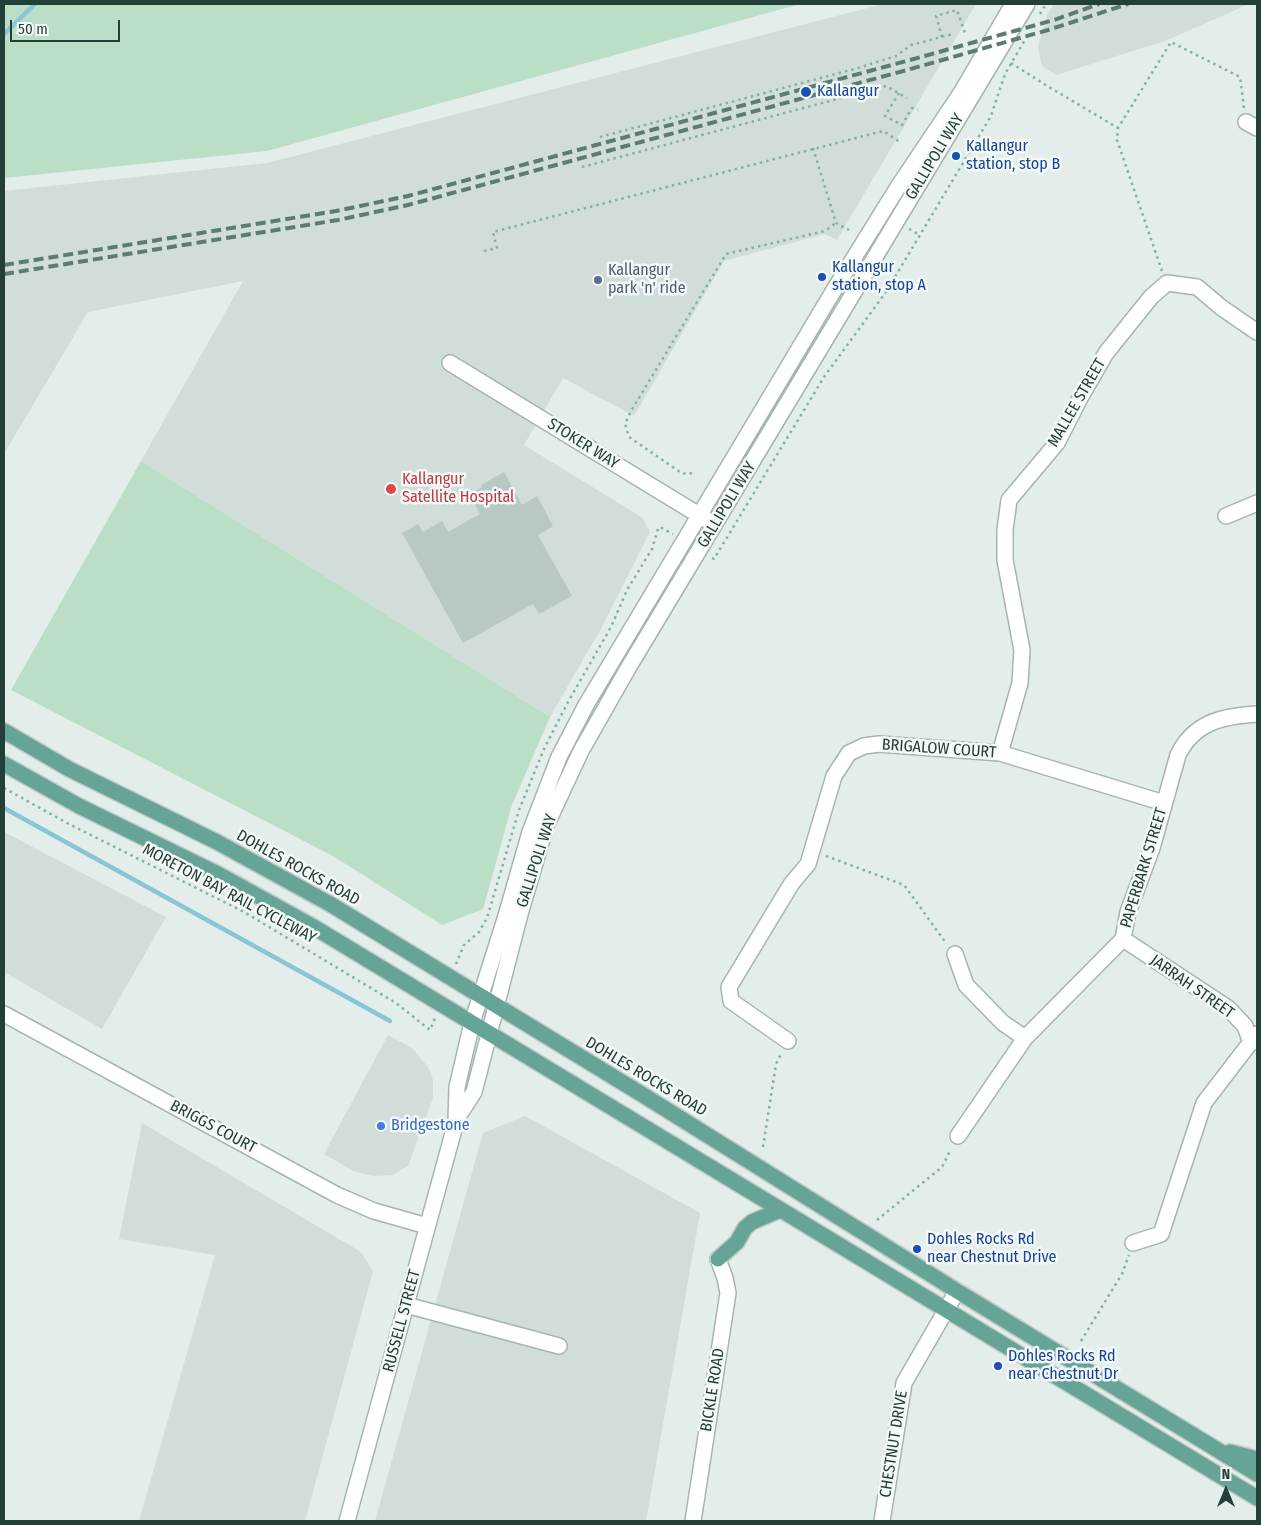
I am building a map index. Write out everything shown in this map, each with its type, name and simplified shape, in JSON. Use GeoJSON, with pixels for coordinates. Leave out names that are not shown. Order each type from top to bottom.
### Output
{"type":"FeatureCollection","features":[{"type":"Feature","properties":{"kind":"main road","name":"DOHLES ROCKS ROAD"},"geometry":{"type":"LineString","coordinates":[[4,732],[99,785],[217,842],[304,889],[652,1100],[957,1291],[1257,1474]]}},
{"type":"Feature","properties":{"kind":"main road"},"geometry":{"type":"LineString","coordinates":[[4,764],[79,806],[196,863],[266,900],[1257,1498]]}},
{"type":"Feature","properties":{"kind":"main road"},"geometry":{"type":"LineString","coordinates":[[718,1259],[737,1242],[752,1222],[780,1210]]}},
{"type":"Feature","properties":{"kind":"main road"},"geometry":{"type":"LineString","coordinates":[[1212,1446],[1257,1459]]}},
{"type":"Feature","properties":{"kind":"street","name":"GALLIPOLI WAY"},"geometry":{"type":"LineString","coordinates":[[472,1023],[530,832],[560,757],[586,705],[848,267],[898,187],[961,93],[1013,4]]}},
{"type":"Feature","properties":{"kind":"street","name":"GALLIPOLI WAY"},"geometry":{"type":"LineString","coordinates":[[490,1034],[536,854],[556,802],[595,724],[1027,4]]}},
{"type":"Feature","properties":{"kind":"street"},"geometry":{"type":"LineString","coordinates":[[1167,283],[1197,287],[1222,308],[1257,332]]}},
{"type":"Feature","properties":{"kind":"street","name":"MALLEE STREET"},"geometry":{"type":"LineString","coordinates":[[1000,753],[1020,683],[1022,650],[1005,560],[1005,530],[1009,500],[1057,443],[1106,353],[1151,297],[1167,283]]}},
{"type":"Feature","properties":{"kind":"street","name":"STOKER WAY"},"geometry":{"type":"LineString","coordinates":[[450,363],[715,524]]}},
{"type":"Feature","properties":{"kind":"street"},"geometry":{"type":"LineString","coordinates":[[1226,516],[1257,503]]}},
{"type":"Feature","properties":{"kind":"street","name":"PAPERBARK STREET"},"geometry":{"type":"LineString","coordinates":[[958,1136],[1025,1038],[1123,939],[1128,912],[1152,848],[1178,755],[1190,737],[1200,728],[1214,721],[1229,717],[1257,714]]}},
{"type":"Feature","properties":{"kind":"street","name":"BRIGALOW COURT"},"geometry":{"type":"LineString","coordinates":[[788,1041],[731,1001],[729,987],[788,889],[808,864],[834,776],[849,753],[864,746],[879,744],[1000,753],[1164,803]]}},
{"type":"Feature","properties":{"kind":"street","name":"JARRAH STREET"},"geometry":{"type":"LineString","coordinates":[[1123,939],[1228,1008],[1254,1038]]}},
{"type":"Feature","properties":{"kind":"street"},"geometry":{"type":"LineString","coordinates":[[955,954],[966,985],[1003,1023],[1025,1038]]}},
{"type":"Feature","properties":{"kind":"street","name":"BRIGGS COURT"},"geometry":{"type":"LineString","coordinates":[[4,1014],[337,1194],[374,1211],[427,1226]]}},
{"type":"Feature","properties":{"kind":"street","name":"RUSSELL STREET"},"geometry":{"type":"LineString","coordinates":[[347,1521],[456,1122],[457,1087],[472,1023]]}},
{"type":"Feature","properties":{"kind":"street","name":"RUSSELL STREET"},"geometry":{"type":"LineString","coordinates":[[456,1122],[474,1092],[490,1034]]}},
{"type":"Feature","properties":{"kind":"street"},"geometry":{"type":"LineString","coordinates":[[1133,1243],[1161,1234],[1204,1103],[1254,1038]]}},
{"type":"Feature","properties":{"kind":"street","name":"BICKLE ROAD"},"geometry":{"type":"LineString","coordinates":[[693,1521],[728,1293],[718,1259]]}},
{"type":"Feature","properties":{"kind":"street","name":"CHESTNUT DRIVE"},"geometry":{"type":"LineString","coordinates":[[882,1521],[904,1383],[957,1291]]}},
{"type":"Feature","properties":{"kind":"street"},"geometry":{"type":"LineString","coordinates":[[406,1305],[559,1346]]}},
{"type":"Feature","properties":{"kind":"path"},"geometry":{"type":"LineString","coordinates":[[1036,20],[1046,4]]}},
{"type":"Feature","properties":{"kind":"path"},"geometry":{"type":"LineString","coordinates":[[942,37],[936,16],[957,10],[965,33]]}},
{"type":"Feature","properties":{"kind":"path"},"geometry":{"type":"LineString","coordinates":[[600,137],[868,65],[896,56],[911,45],[953,34]]}},
{"type":"Feature","properties":{"kind":"path"},"geometry":{"type":"LineString","coordinates":[[707,555],[714,559],[824,377],[886,292],[991,116],[1011,62],[1027,36]]}},
{"type":"Feature","properties":{"kind":"path"},"geometry":{"type":"LineString","coordinates":[[1167,283],[1117,140],[1118,128],[1171,42],[1240,78],[1252,125]]}},
{"type":"Feature","properties":{"kind":"path"},"geometry":{"type":"LineString","coordinates":[[1011,62],[1118,128]]}},
{"type":"Feature","properties":{"kind":"path"},"geometry":{"type":"LineString","coordinates":[[582,167],[886,86],[907,98]]}},
{"type":"Feature","properties":{"kind":"path"},"geometry":{"type":"LineString","coordinates":[[899,93],[884,116],[902,125],[912,108],[918,110]]}},
{"type":"Feature","properties":{"kind":"path"},"geometry":{"type":"LineString","coordinates":[[484,251],[497,248],[493,232],[813,148],[882,131],[900,142]]}},
{"type":"Feature","properties":{"kind":"path"},"geometry":{"type":"LineString","coordinates":[[813,148],[836,224],[849,230]]}},
{"type":"Feature","properties":{"kind":"path"},"geometry":{"type":"LineString","coordinates":[[692,474],[680,472],[629,437],[626,424],[630,411],[726,254],[826,231],[836,224]]}},
{"type":"Feature","properties":{"kind":"path"},"geometry":{"type":"LineString","coordinates":[[904,226],[920,236]]}},
{"type":"Feature","properties":{"kind":"path","name":"MORETON BAY RAIL CYCLEWAY"},"geometry":{"type":"LineString","coordinates":[[4,788],[66,823],[244,912],[396,1003],[430,1030],[433,1024]]}},
{"type":"Feature","properties":{"kind":"path"},"geometry":{"type":"LineString","coordinates":[[812,851],[904,885],[932,926],[955,954]]}},
{"type":"Feature","properties":{"kind":"path"},"geometry":{"type":"LineString","coordinates":[[763,1147],[776,1064],[788,1041]]}},
{"type":"Feature","properties":{"kind":"path"},"geometry":{"type":"LineString","coordinates":[[877,1220],[942,1167],[958,1136]]}},
{"type":"Feature","properties":{"kind":"path"},"geometry":{"type":"LineString","coordinates":[[1081,1341],[1122,1274],[1133,1243]]}},
{"type":"Feature","properties":{"kind":"shaded area"},"geometry":{"type":"Polygon","coordinates":[[[883,4],[976,4],[837,240],[825,234],[724,261],[634,416],[563,378],[524,445],[643,518],[650,532],[602,627],[550,717],[141,461],[243,281],[88,312],[4,454],[4,191],[267,163],[883,4]]]}},
{"type":"Feature","properties":{"kind":"shaded area"},"geometry":{"type":"Polygon","coordinates":[[[1054,4],[1249,4],[1165,41],[1056,75],[1042,66],[1038,47],[1047,15],[1054,4]]]}},
{"type":"Feature","properties":{"kind":"shaded area"},"geometry":{"type":"Polygon","coordinates":[[[4,832],[166,917],[102,1029],[4,972],[4,832]]]}},
{"type":"Feature","properties":{"kind":"shaded area","name":"Bridgestone"},"geometry":{"type":"Polygon","coordinates":[[[388,1035],[412,1048],[428,1067],[433,1080],[433,1098],[408,1166],[392,1175],[374,1176],[353,1171],[324,1154],[388,1035]]]}},
{"type":"Feature","properties":{"kind":"shaded area"},"geometry":{"type":"Polygon","coordinates":[[[525,1116],[700,1213],[646,1521],[375,1521],[483,1133],[525,1116]]]}},
{"type":"Feature","properties":{"kind":"shaded area"},"geometry":{"type":"Polygon","coordinates":[[[142,1123],[361,1252],[373,1271],[305,1521],[139,1521],[215,1255],[119,1239],[142,1123]]]}},
{"type":"Feature","properties":{"kind":"green space"},"geometry":{"type":"Polygon","coordinates":[[[4,4],[800,4],[267,151],[4,178],[4,4]]]}},
{"type":"Feature","properties":{"kind":"green space"},"geometry":{"type":"Polygon","coordinates":[[[141,461],[550,717],[512,805],[483,909],[442,925],[333,856],[11,690],[141,461]]]}},
{"type":"Feature","properties":{"kind":"building"},"geometry":{"type":"Polygon","coordinates":[[[504,472],[522,505],[537,496],[553,526],[538,535],[572,596],[539,614],[533,604],[463,643],[402,533],[418,524],[423,532],[442,521],[448,532],[480,514],[469,494],[504,472]]]}},
{"type":"Feature","properties":{"kind":"waterway"},"geometry":{"type":"LineString","coordinates":[[4,34],[35,4]]}},
{"type":"Feature","properties":{"kind":"waterway"},"geometry":{"type":"LineString","coordinates":[[4,808],[390,1021]]}},
{"type":"Feature","properties":{"kind":"railway"},"geometry":{"type":"LineString","coordinates":[[4,265],[336,211],[408,196],[1054,20],[1099,4]]}},
{"type":"Feature","properties":{"kind":"railway"},"geometry":{"type":"LineString","coordinates":[[4,274],[338,220],[408,205],[907,70],[1048,30],[1128,4]]}},
{"type":"Feature","properties":{"kind":"place","name":"Kallangur"},"geometry":{"type":"Point","coordinates":[806,92]}},
{"type":"Feature","properties":{"kind":"place","name":"Kallangur station, stop B"},"geometry":{"type":"Point","coordinates":[956,156]}},
{"type":"Feature","properties":{"kind":"place","name":"Kallangur station, stop A"},"geometry":{"type":"Point","coordinates":[822,277]}},
{"type":"Feature","properties":{"kind":"place","name":"Kallangur park 'n' ride"},"geometry":{"type":"Point","coordinates":[598,280]}},
{"type":"Feature","properties":{"kind":"place","name":"Kallangur Satellite Hospital"},"geometry":{"type":"Point","coordinates":[391,489]}},
{"type":"Feature","properties":{"kind":"place","name":"Bridgestone"},"geometry":{"type":"Point","coordinates":[381,1126]}},
{"type":"Feature","properties":{"kind":"place","name":"Dohles Rocks Rd near Chestnut Drive"},"geometry":{"type":"Point","coordinates":[917,1249]}},
{"type":"Feature","properties":{"kind":"place","name":"Dohles Rocks Rd near Chestnut Dr"},"geometry":{"type":"Point","coordinates":[998,1366]}}]}
